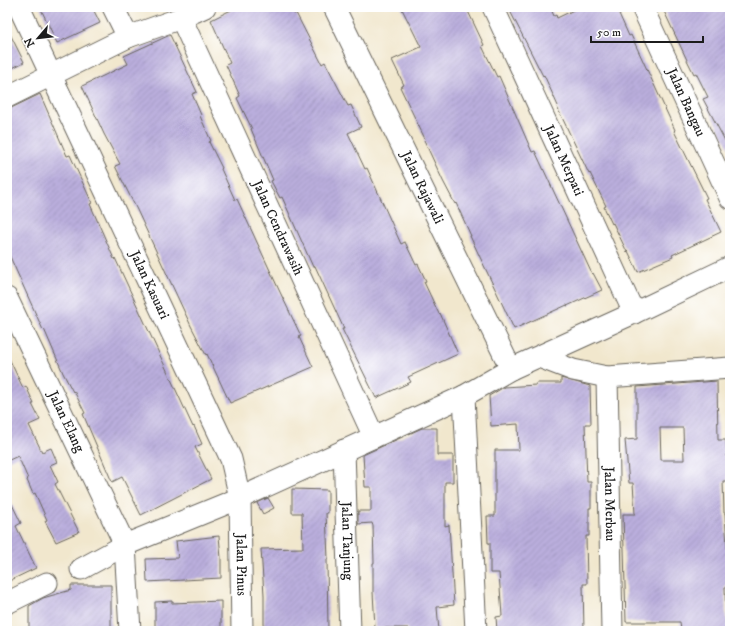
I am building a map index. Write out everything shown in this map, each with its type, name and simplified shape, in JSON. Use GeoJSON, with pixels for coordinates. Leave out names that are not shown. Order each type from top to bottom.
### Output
{"type":"FeatureCollection","features":[{"type":"Feature","properties":{"kind":"street","name":"Jalan Kasuari"},"geometry":{"type":"LineString","coordinates":[[18,7],[51,74],[231,459],[240,498]]}},
{"type":"Feature","properties":{"kind":"street"},"geometry":{"type":"LineString","coordinates":[[113,7],[128,37]]}},
{"type":"Feature","properties":{"kind":"street"},"geometry":{"type":"LineString","coordinates":[[7,97],[128,37],[181,18],[205,7]]}},
{"type":"Feature","properties":{"kind":"street","name":"Jalan Rajawali"},"geometry":{"type":"LineString","coordinates":[[334,7],[511,369]]}},
{"type":"Feature","properties":{"kind":"street","name":"Jalan Merpati"},"geometry":{"type":"LineString","coordinates":[[493,7],[634,313]]}},
{"type":"Feature","properties":{"kind":"street","name":"Jalan Bangau"},"geometry":{"type":"LineString","coordinates":[[642,7],[730,198]]}},
{"type":"Feature","properties":{"kind":"street","name":"Jalan Cendrawasih"},"geometry":{"type":"LineString","coordinates":[[181,18],[374,436]]}},
{"type":"Feature","properties":{"kind":"street"},"geometry":{"type":"LineString","coordinates":[[81,569],[125,545],[240,498],[464,396],[511,369],[730,267]]}},
{"type":"Feature","properties":{"kind":"street","name":"Jalan Elang"},"geometry":{"type":"LineString","coordinates":[[7,298],[125,545]]}},
{"type":"Feature","properties":{"kind":"street"},"geometry":{"type":"LineString","coordinates":[[539,357],[573,370],[607,377],[730,368]]}},
{"type":"Feature","properties":{"kind":"street","name":"Jalan Merbau"},"geometry":{"type":"LineString","coordinates":[[607,377],[612,631]]}},
{"type":"Feature","properties":{"kind":"street"},"geometry":{"type":"LineString","coordinates":[[464,396],[476,631]]}},
{"type":"Feature","properties":{"kind":"street","name":"Jalan Tanjung"},"geometry":{"type":"LineString","coordinates":[[344,450],[350,631]]}},
{"type":"Feature","properties":{"kind":"street","name":"Jalan Pinus"},"geometry":{"type":"LineString","coordinates":[[240,498],[242,631]]}},
{"type":"Feature","properties":{"kind":"street"},"geometry":{"type":"LineString","coordinates":[[125,545],[130,631]]}},
{"type":"Feature","properties":{"kind":"street"},"geometry":{"type":"LineString","coordinates":[[7,603],[48,583]]}},
{"type":"Feature","properties":{"kind":"building"},"geometry":{"type":"Polygon","coordinates":[[[40,7],[92,7],[100,23],[57,43],[40,7]]]}},
{"type":"Feature","properties":{"kind":"building"},"geometry":{"type":"Polygon","coordinates":[[[237,7],[291,7],[294,14],[296,13],[322,64],[325,62],[348,106],[351,105],[361,127],[348,133],[365,169],[367,168],[401,244],[405,242],[416,265],[418,264],[426,281],[424,282],[439,314],[440,313],[458,354],[408,377],[411,382],[376,398],[342,329],[344,329],[315,266],[313,267],[282,197],[280,198],[271,181],[273,180],[252,129],[237,98],[240,96],[226,65],[230,63],[211,20],[237,7]]]}},
{"type":"Feature","properties":{"kind":"building"},"geometry":{"type":"Polygon","coordinates":[[[401,7],[466,7],[484,45],[482,46],[497,77],[499,76],[532,152],[535,151],[592,274],[593,273],[602,290],[514,329],[456,203],[455,204],[443,181],[400,87],[404,85],[392,60],[421,47],[401,7]]]}},
{"type":"Feature","properties":{"kind":"building"},"geometry":{"type":"Polygon","coordinates":[[[508,7],[550,7],[554,16],[556,15],[557,18],[580,7],[616,7],[629,36],[631,35],[675,130],[674,131],[707,198],[705,199],[721,232],[672,255],[673,257],[638,272],[613,223],[612,224],[604,207],[606,206],[557,107],[558,106],[544,75],[543,76],[508,7]]]}},
{"type":"Feature","properties":{"kind":"building"},"geometry":{"type":"Polygon","coordinates":[[[662,7],[730,7],[730,150],[703,99],[708,97],[696,73],[694,74],[662,7]]]}},
{"type":"Feature","properties":{"kind":"building"},"geometry":{"type":"Polygon","coordinates":[[[7,28],[24,62],[7,71],[7,28]]]}},
{"type":"Feature","properties":{"kind":"building"},"geometry":{"type":"Polygon","coordinates":[[[170,35],[197,92],[192,94],[211,141],[209,142],[222,168],[221,169],[235,200],[237,199],[301,336],[299,337],[313,367],[230,403],[207,354],[206,355],[191,326],[115,166],[120,164],[104,134],[82,86],[128,64],[124,56],[170,35]]]}},
{"type":"Feature","properties":{"kind":"building"},"geometry":{"type":"Polygon","coordinates":[[[40,94],[67,156],[70,155],[92,203],[90,204],[114,259],[115,258],[202,444],[195,447],[211,479],[141,515],[122,477],[112,482],[83,414],[85,413],[63,373],[7,250],[7,110],[40,94]]]}},
{"type":"Feature","properties":{"kind":"building"},"geometry":{"type":"Polygon","coordinates":[[[7,354],[23,388],[26,386],[34,404],[32,404],[40,420],[29,425],[42,452],[51,448],[57,462],[50,465],[58,482],[55,484],[79,532],[56,542],[45,521],[47,520],[35,493],[33,494],[18,456],[7,461],[7,354]]]}},
{"type":"Feature","properties":{"kind":"building"},"geometry":{"type":"Polygon","coordinates":[[[561,378],[590,386],[591,424],[585,424],[587,482],[591,482],[591,508],[589,508],[589,536],[586,536],[587,584],[583,584],[584,631],[497,631],[496,617],[502,616],[499,573],[490,573],[490,543],[488,543],[487,516],[495,516],[495,450],[519,450],[518,424],[491,426],[489,396],[504,387],[536,385],[536,383],[561,383],[561,378]]]}},
{"type":"Feature","properties":{"kind":"building"},"geometry":{"type":"Polygon","coordinates":[[[717,381],[718,440],[726,440],[728,481],[723,481],[728,564],[727,587],[725,587],[728,631],[681,631],[680,622],[626,622],[623,514],[635,514],[633,483],[629,483],[625,440],[637,439],[637,387],[717,381]],[[660,428],[661,460],[684,460],[683,428],[660,428]]]}},
{"type":"Feature","properties":{"kind":"building"},"geometry":{"type":"Polygon","coordinates":[[[422,428],[437,428],[437,455],[453,455],[453,482],[445,482],[445,526],[449,525],[454,605],[437,607],[439,631],[408,631],[408,628],[375,628],[373,592],[373,526],[372,523],[358,524],[358,511],[371,511],[371,487],[365,487],[363,455],[422,428]]]}},
{"type":"Feature","properties":{"kind":"building"},"geometry":{"type":"Polygon","coordinates":[[[292,489],[328,490],[328,513],[326,513],[328,559],[328,630],[264,631],[264,595],[261,549],[303,548],[302,513],[292,513],[292,489]]]}},
{"type":"Feature","properties":{"kind":"building"},"geometry":{"type":"Polygon","coordinates":[[[7,494],[21,523],[16,526],[36,568],[7,582],[7,494]]]}},
{"type":"Feature","properties":{"kind":"building"},"geometry":{"type":"Polygon","coordinates":[[[268,498],[274,508],[263,514],[257,503],[268,498]]]}},
{"type":"Feature","properties":{"kind":"building"},"geometry":{"type":"Polygon","coordinates":[[[219,536],[221,578],[147,582],[146,559],[178,558],[176,541],[219,536]]]}},
{"type":"Feature","properties":{"kind":"building"},"geometry":{"type":"Polygon","coordinates":[[[71,585],[111,585],[111,631],[29,631],[29,606],[43,598],[71,590],[71,585]]]}},
{"type":"Feature","properties":{"kind":"building"},"geometry":{"type":"Polygon","coordinates":[[[172,601],[172,603],[221,601],[221,630],[155,631],[155,602],[172,601]]]}}]}
